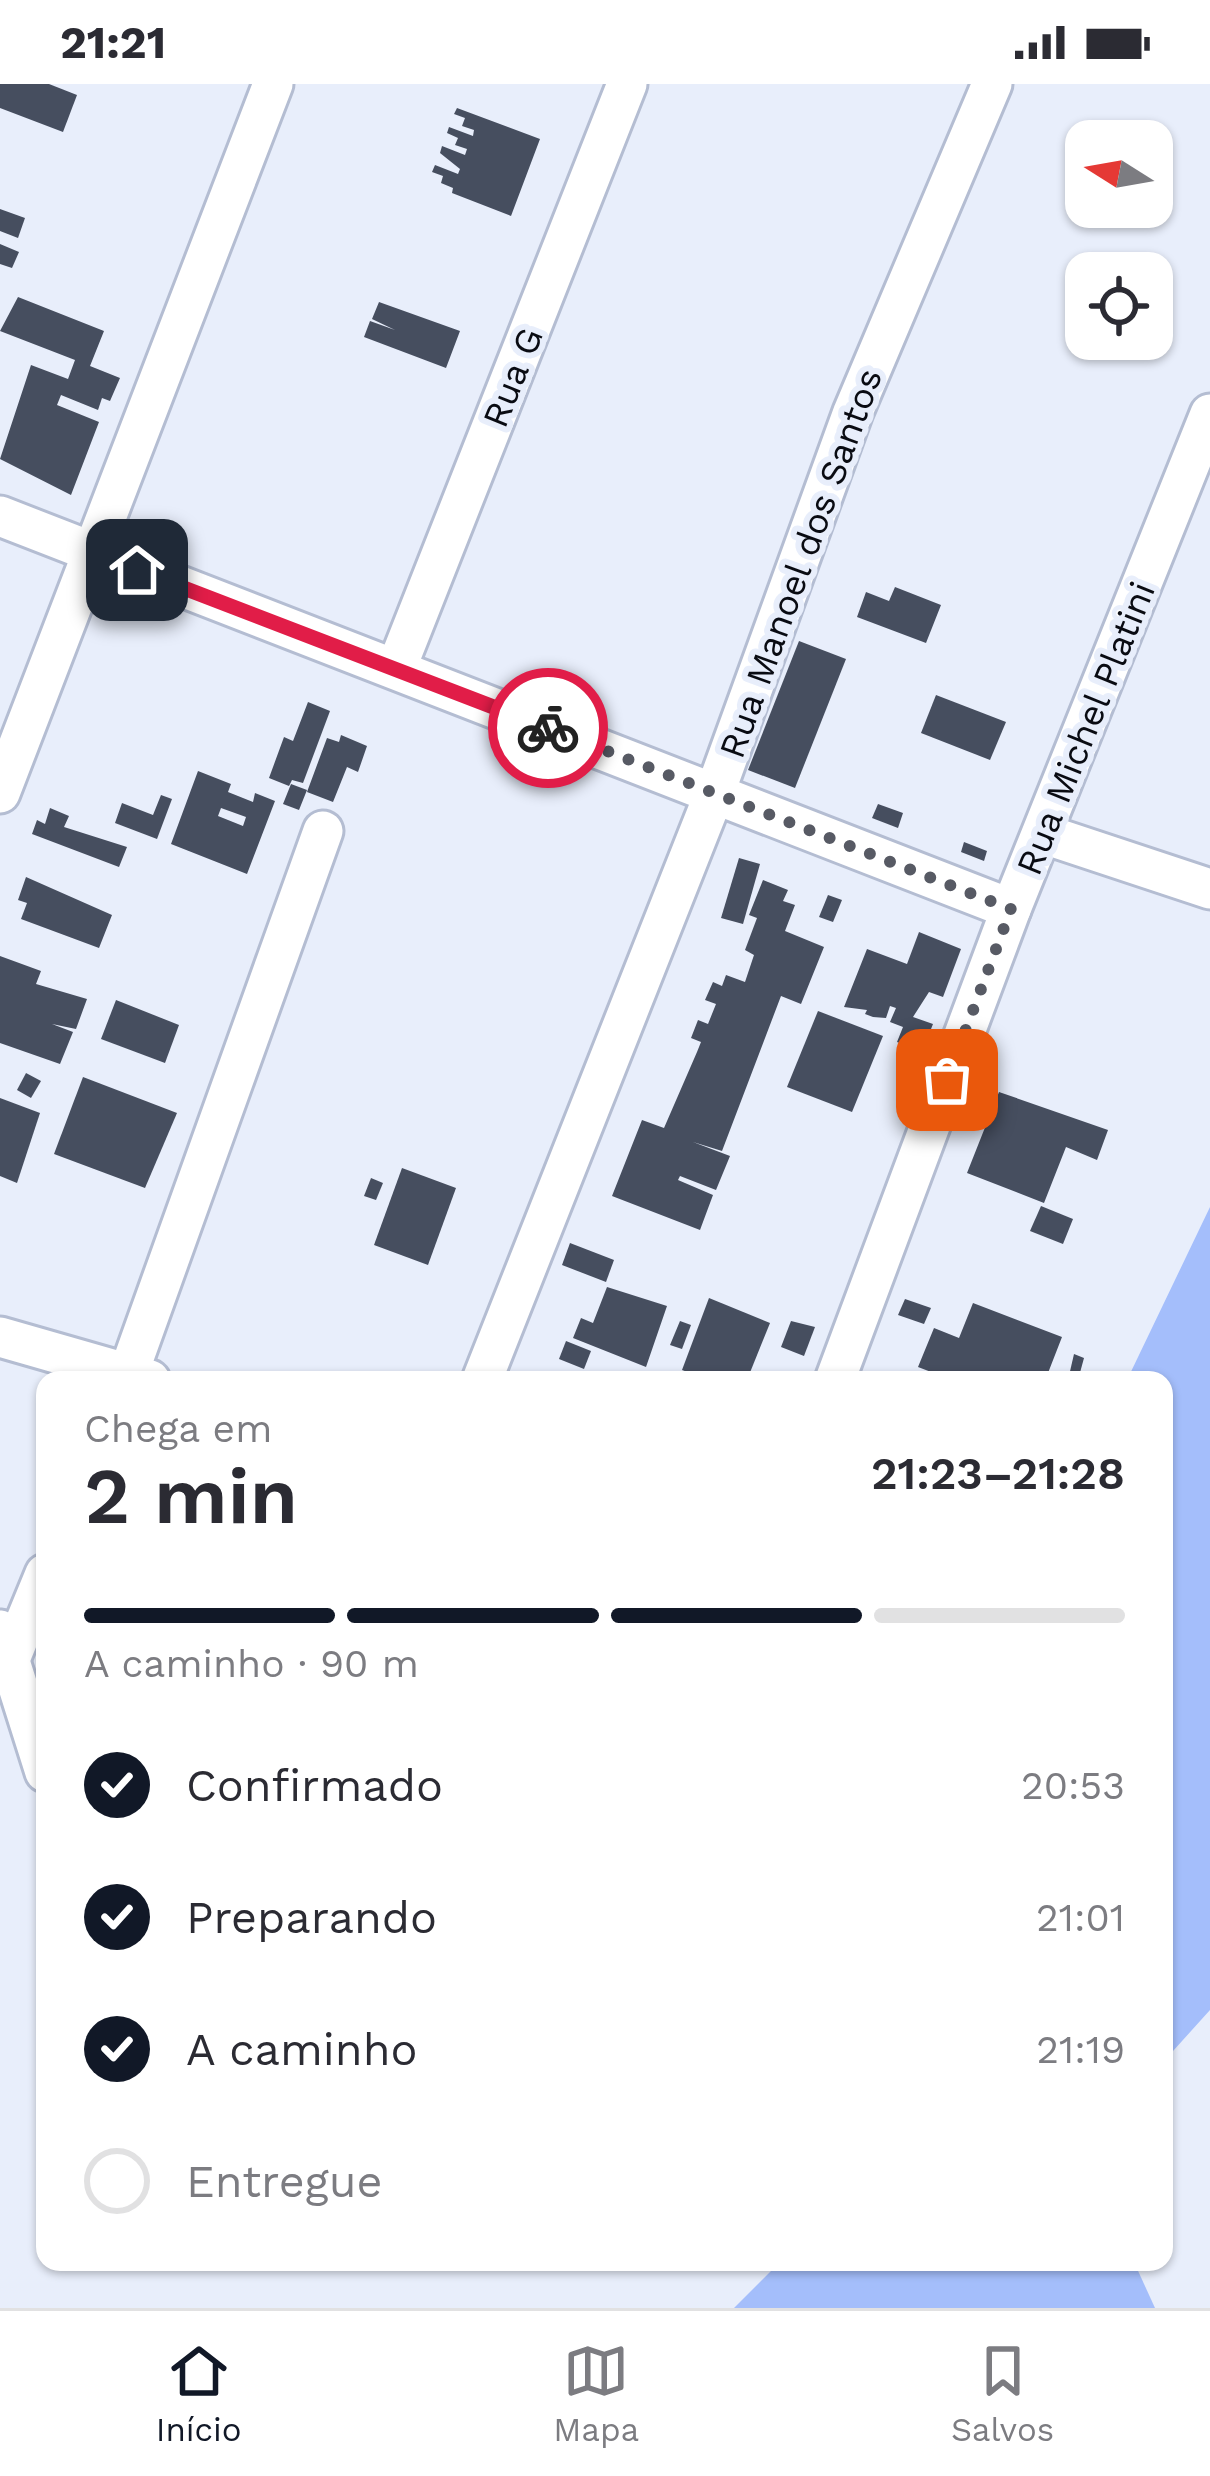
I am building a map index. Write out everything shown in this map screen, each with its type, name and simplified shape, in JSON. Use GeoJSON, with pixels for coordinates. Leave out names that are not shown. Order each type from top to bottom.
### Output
{"type":"FeatureCollection","features":[{"type":"Feature","properties":{"kind":"street"},"geometry":{"type":"LineString","coordinates":[[0,793],[273,84]]}},
{"type":"Feature","properties":{"kind":"street","name":"Rua G"},"geometry":{"type":"LineString","coordinates":[[396,669],[627,84]]}},
{"type":"Feature","properties":{"kind":"street","name":"Rua Manoel dos Santos"},"geometry":{"type":"LineString","coordinates":[[493,1371],[715,792],[853,412],[992,84]]}},
{"type":"Feature","properties":{"kind":"street","name":"Rua Michel Platini"},"geometry":{"type":"LineString","coordinates":[[838,1371],[1011,909],[1210,414]]}},
{"type":"Feature","properties":{"kind":"street"},"geometry":{"type":"LineString","coordinates":[[0,516],[1011,909]]}},
{"type":"Feature","properties":{"kind":"street"},"geometry":{"type":"LineString","coordinates":[[137,1371],[323,831]]}},
{"type":"Feature","properties":{"kind":"street"},"geometry":{"type":"LineString","coordinates":[[1044,834],[1210,889]]}},
{"type":"Feature","properties":{"kind":"street"},"geometry":{"type":"LineString","coordinates":[[0,1336],[112,1371]]}},
{"type":"Feature","properties":{"kind":"street"},"geometry":{"type":"LineString","coordinates":[[36,1590],[5,1644],[36,1743]]}},
{"type":"Feature","properties":{"kind":"shaded area"},"geometry":{"type":"Polygon","coordinates":[[[1210,1207],[1210,2010],[1173,2051],[1173,1371],[1131,1371],[1210,1207]]]}},
{"type":"Feature","properties":{"kind":"shaded area"},"geometry":{"type":"Polygon","coordinates":[[[771,2271],[1138,2271],[1155,2308],[734,2308],[771,2271]]]}},
{"type":"Feature","properties":{"kind":"building"},"geometry":{"type":"Polygon","coordinates":[[[0,84],[49,84],[77,95],[63,132],[0,108],[0,84]]]}},
{"type":"Feature","properties":{"kind":"building"},"geometry":{"type":"Polygon","coordinates":[[[457,108],[540,139],[511,216],[452,193],[453,188],[441,183],[443,176],[432,172],[435,165],[458,174],[460,169],[440,153],[442,146],[465,155],[467,149],[455,145],[458,138],[447,133],[449,127],[473,136],[474,130],[462,126],[465,118],[454,114],[457,108]]]}},
{"type":"Feature","properties":{"kind":"building"},"geometry":{"type":"Polygon","coordinates":[[[0,209],[25,218],[18,238],[0,231],[0,209]]]}},
{"type":"Feature","properties":{"kind":"building"},"geometry":{"type":"Polygon","coordinates":[[[0,244],[19,252],[12,268],[0,264],[0,244]]]}},
{"type":"Feature","properties":{"kind":"building"},"geometry":{"type":"Polygon","coordinates":[[[18,297],[104,331],[90,366],[120,378],[110,401],[102,398],[98,410],[61,395],[57,405],[99,422],[71,495],[0,459],[31,365],[68,379],[75,360],[0,331],[18,297]]]}},
{"type":"Feature","properties":{"kind":"building"},"geometry":{"type":"Polygon","coordinates":[[[379,302],[460,331],[446,368],[364,337],[370,321],[395,330],[372,319],[379,302]]]}},
{"type":"Feature","properties":{"kind":"building"},"geometry":{"type":"Polygon","coordinates":[[[895,587],[941,605],[926,643],[857,617],[866,592],[889,601],[895,587]]]}},
{"type":"Feature","properties":{"kind":"building"},"geometry":{"type":"Polygon","coordinates":[[[799,641],[846,659],[795,788],[748,770],[799,641]]]}},
{"type":"Feature","properties":{"kind":"building"},"geometry":{"type":"Polygon","coordinates":[[[936,695],[1006,722],[990,760],[921,733],[936,695]]]}},
{"type":"Feature","properties":{"kind":"building"},"geometry":{"type":"Polygon","coordinates":[[[308,702],[330,711],[303,783],[292,780],[289,786],[269,778],[284,737],[293,741],[308,702]]]}},
{"type":"Feature","properties":{"kind":"building"},"geometry":{"type":"Polygon","coordinates":[[[341,735],[367,746],[358,772],[347,767],[333,802],[307,792],[327,738],[339,742],[341,735]]]}},
{"type":"Feature","properties":{"kind":"building"},"geometry":{"type":"Polygon","coordinates":[[[198,771],[231,784],[228,792],[253,802],[255,793],[275,801],[247,874],[171,844],[198,771]],[[221,808],[218,816],[243,826],[246,817],[221,808]]]}},
{"type":"Feature","properties":{"kind":"building"},"geometry":{"type":"Polygon","coordinates":[[[291,784],[307,790],[299,810],[283,804],[291,784]]]}},
{"type":"Feature","properties":{"kind":"building"},"geometry":{"type":"Polygon","coordinates":[[[161,795],[172,799],[157,839],[115,823],[122,803],[153,815],[161,795]]]}},
{"type":"Feature","properties":{"kind":"building"},"geometry":{"type":"Polygon","coordinates":[[[878,804],[903,813],[898,828],[872,818],[878,804]]]}},
{"type":"Feature","properties":{"kind":"building"},"geometry":{"type":"Polygon","coordinates":[[[50,808],[69,816],[64,827],[127,847],[119,867],[32,834],[37,820],[45,824],[50,808]]]}},
{"type":"Feature","properties":{"kind":"building"},"geometry":{"type":"Polygon","coordinates":[[[964,842],[987,851],[984,861],[961,852],[964,842]]]}},
{"type":"Feature","properties":{"kind":"building"},"geometry":{"type":"Polygon","coordinates":[[[739,858],[760,864],[743,924],[721,918],[739,858]]]}},
{"type":"Feature","properties":{"kind":"building"},"geometry":{"type":"Polygon","coordinates":[[[26,877],[112,915],[99,948],[21,919],[27,903],[18,900],[26,877]]]}},
{"type":"Feature","properties":{"kind":"building"},"geometry":{"type":"Polygon","coordinates":[[[763,880],[788,890],[783,901],[795,905],[785,931],[824,947],[801,1004],[781,996],[722,1151],[693,1142],[730,1156],[716,1190],[680,1176],[678,1180],[713,1195],[700,1230],[612,1196],[642,1120],[664,1128],[701,1042],[691,1038],[698,1020],[708,1024],[716,1004],[705,1000],[713,982],[722,986],[726,975],[745,982],[754,955],[745,950],[757,918],[749,915],[763,880]]]}},
{"type":"Feature","properties":{"kind":"building"},"geometry":{"type":"Polygon","coordinates":[[[828,895],[842,900],[833,922],[819,917],[828,895]]]}},
{"type":"Feature","properties":{"kind":"building"},"geometry":{"type":"Polygon","coordinates":[[[919,932],[961,949],[943,997],[929,992],[913,1017],[933,1024],[922,1052],[897,1042],[903,1027],[890,1022],[896,1008],[890,1006],[886,1018],[844,1007],[867,949],[907,964],[919,932]]]}},
{"type":"Feature","properties":{"kind":"building"},"geometry":{"type":"Polygon","coordinates":[[[0,956],[41,971],[36,984],[87,999],[76,1029],[52,1024],[73,1032],[60,1064],[0,1043],[0,956]]]}},
{"type":"Feature","properties":{"kind":"building"},"geometry":{"type":"Polygon","coordinates":[[[116,1000],[179,1025],[165,1063],[101,1039],[116,1000]]]}},
{"type":"Feature","properties":{"kind":"building"},"geometry":{"type":"Polygon","coordinates":[[[818,1011],[883,1036],[852,1112],[787,1087],[818,1011]]]}},
{"type":"Feature","properties":{"kind":"building"},"geometry":{"type":"Polygon","coordinates":[[[26,1073],[41,1081],[31,1098],[17,1090],[26,1073]]]}},
{"type":"Feature","properties":{"kind":"building"},"geometry":{"type":"Polygon","coordinates":[[[83,1077],[177,1113],[145,1188],[54,1154],[83,1077]]]}},
{"type":"Feature","properties":{"kind":"building"},"geometry":{"type":"Polygon","coordinates":[[[999,1092],[1108,1130],[1097,1160],[1066,1147],[1044,1203],[967,1173],[999,1092]]]}},
{"type":"Feature","properties":{"kind":"building"},"geometry":{"type":"Polygon","coordinates":[[[0,1098],[40,1113],[17,1183],[0,1176],[0,1098]]]}},
{"type":"Feature","properties":{"kind":"building"},"geometry":{"type":"Polygon","coordinates":[[[402,1168],[456,1188],[428,1265],[374,1245],[402,1168]]]}},
{"type":"Feature","properties":{"kind":"building"},"geometry":{"type":"Polygon","coordinates":[[[371,1178],[383,1183],[376,1200],[364,1196],[371,1178]]]}},
{"type":"Feature","properties":{"kind":"building"},"geometry":{"type":"Polygon","coordinates":[[[1041,1206],[1073,1219],[1063,1244],[1030,1231],[1041,1206]]]}},
{"type":"Feature","properties":{"kind":"building"},"geometry":{"type":"Polygon","coordinates":[[[570,1243],[614,1260],[606,1282],[562,1265],[570,1243]]]}},
{"type":"Feature","properties":{"kind":"building"},"geometry":{"type":"Polygon","coordinates":[[[607,1287],[667,1306],[646,1367],[573,1338],[581,1318],[593,1323],[607,1287]]]}},
{"type":"Feature","properties":{"kind":"building"},"geometry":{"type":"Polygon","coordinates":[[[709,1298],[770,1323],[751,1371],[682,1370],[709,1298]]]}},
{"type":"Feature","properties":{"kind":"building"},"geometry":{"type":"Polygon","coordinates":[[[905,1299],[931,1308],[924,1324],[898,1315],[905,1299]]]}},
{"type":"Feature","properties":{"kind":"building"},"geometry":{"type":"Polygon","coordinates":[[[973,1303],[1062,1337],[1049,1371],[928,1371],[918,1367],[934,1328],[959,1338],[973,1303]]]}},
{"type":"Feature","properties":{"kind":"building"},"geometry":{"type":"Polygon","coordinates":[[[680,1321],[691,1325],[682,1349],[670,1345],[680,1321]]]}},
{"type":"Feature","properties":{"kind":"building"},"geometry":{"type":"Polygon","coordinates":[[[791,1321],[815,1327],[804,1356],[781,1347],[791,1321]]]}},
{"type":"Feature","properties":{"kind":"building"},"geometry":{"type":"Polygon","coordinates":[[[566,1341],[591,1351],[584,1369],[559,1359],[566,1341]]]}},
{"type":"Feature","properties":{"kind":"building"},"geometry":{"type":"Polygon","coordinates":[[[1074,1354],[1084,1358],[1080,1371],[1070,1371],[1074,1354]]]}},
{"type":"Feature","properties":{"kind":"way so far"},"geometry":{"type":"LineString","coordinates":[[548,728],[1011,909],[947,1080]]}},
{"type":"Feature","properties":{"kind":"route"},"geometry":{"type":"LineString","coordinates":[[137,570],[548,728]]}}]}
